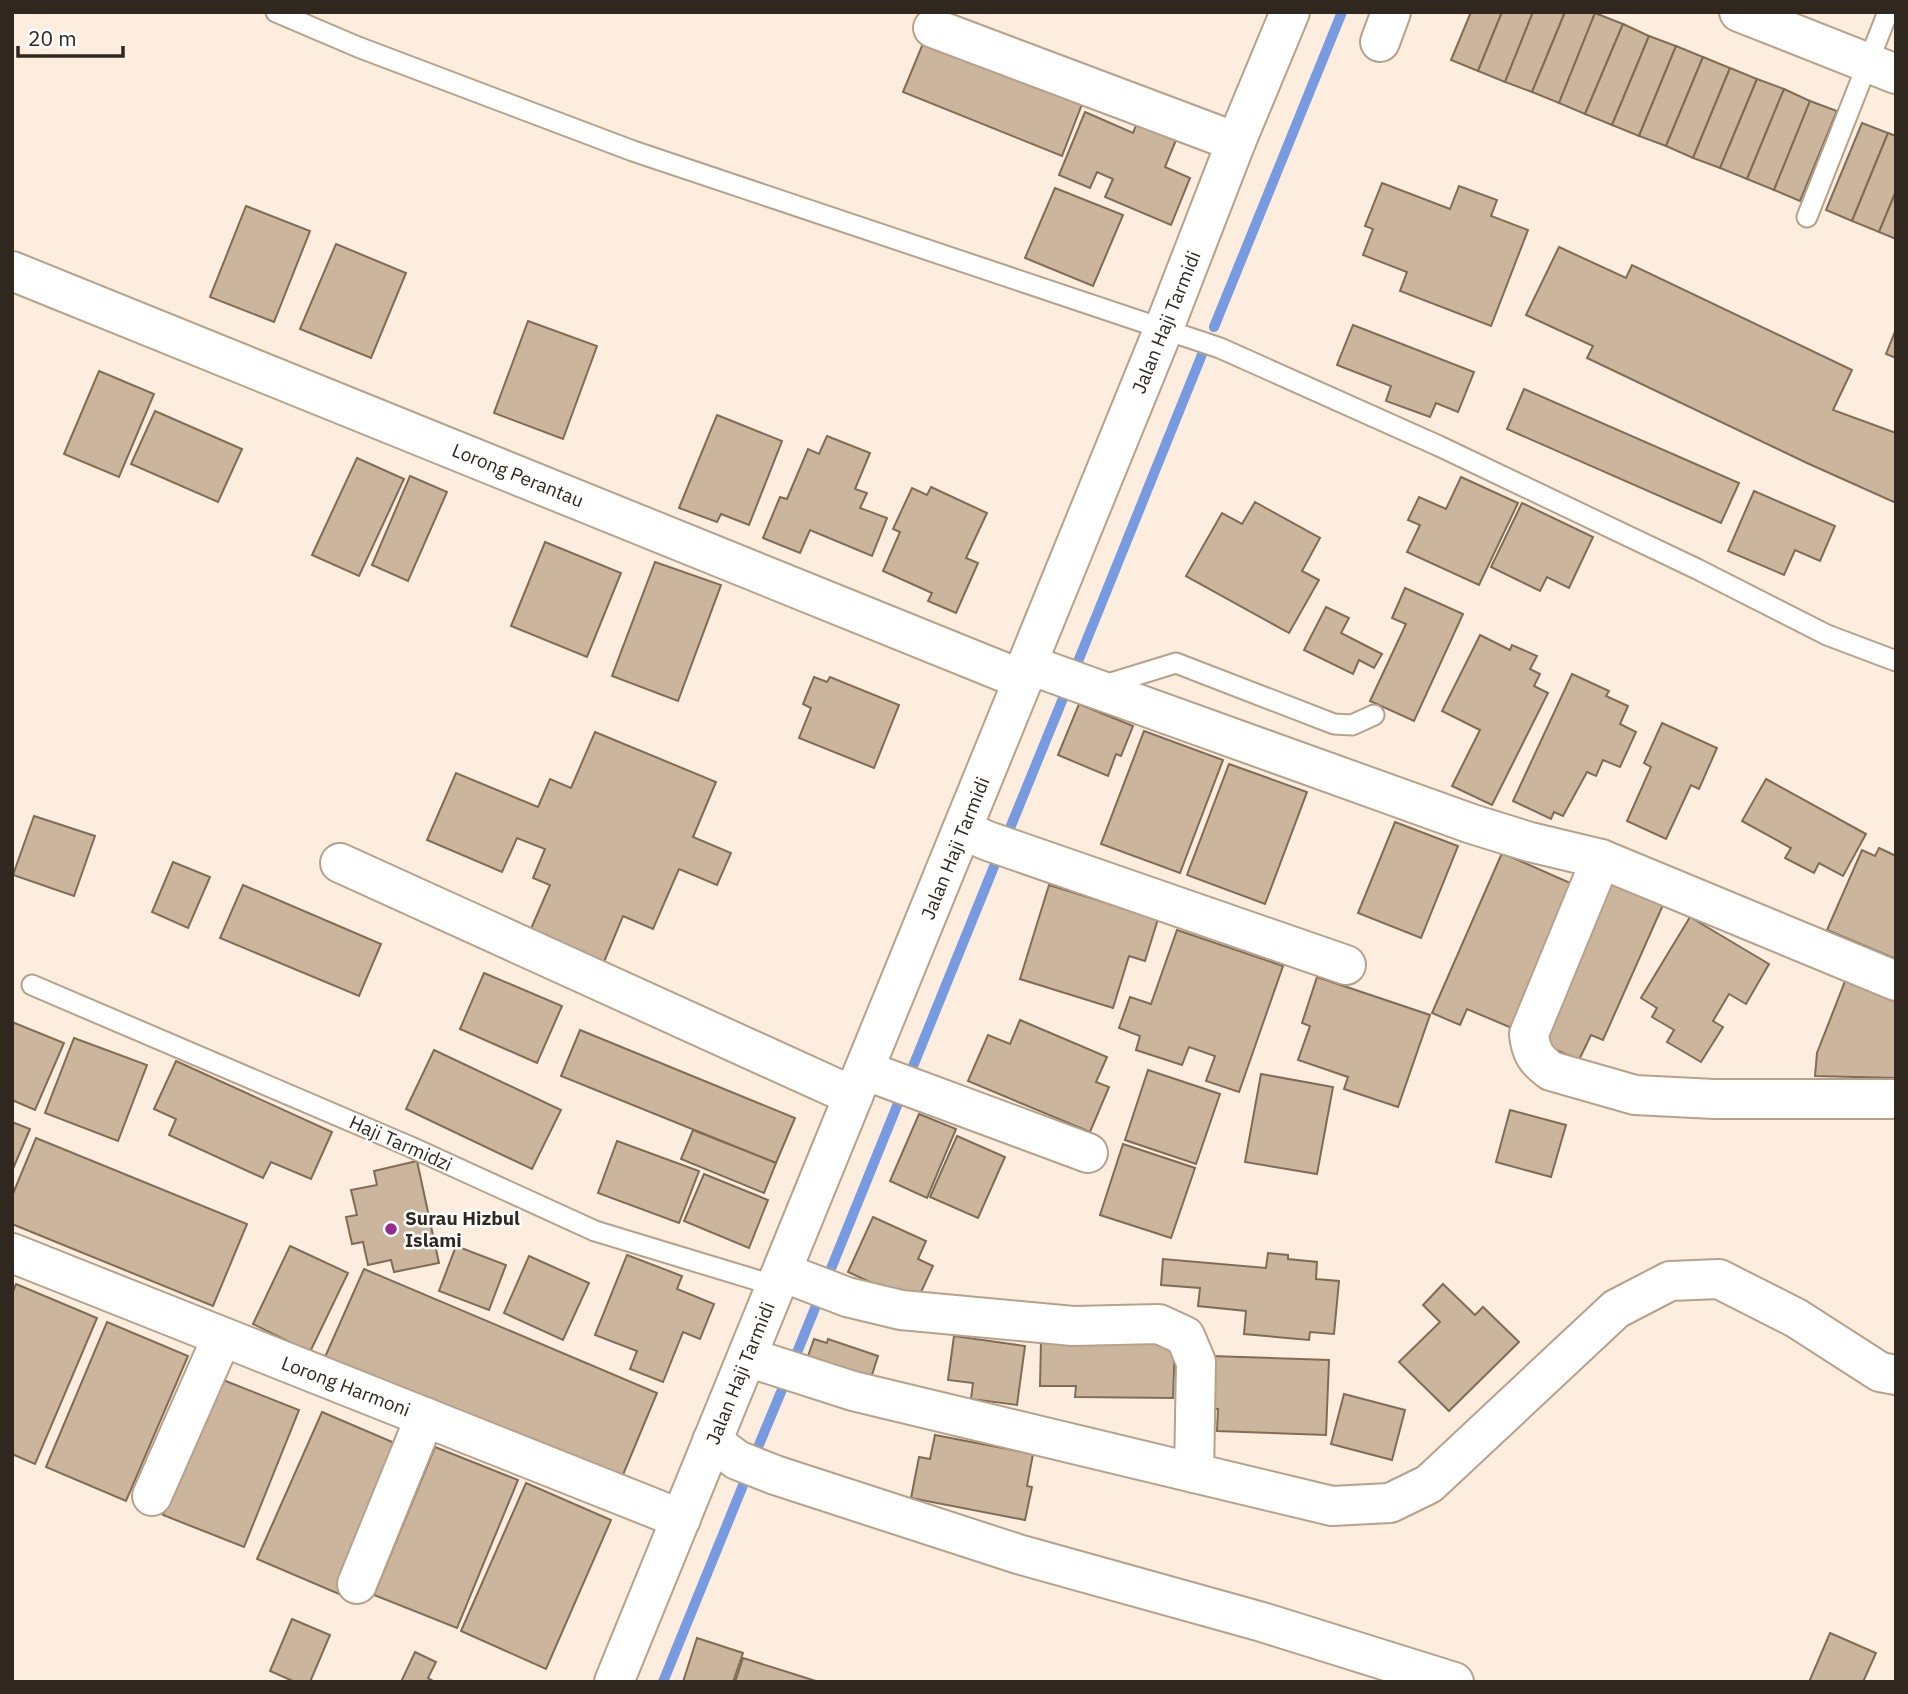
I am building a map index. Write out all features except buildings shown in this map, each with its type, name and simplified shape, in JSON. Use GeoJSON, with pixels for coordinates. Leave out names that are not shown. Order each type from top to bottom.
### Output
{"type":"FeatureCollection","features":[{"type":"Feature","properties":{"kind":"street","name":"Jalan Haji Tarmidi"},"geometry":{"type":"LineString","coordinates":[[614,1682],[747,1357],[787,1279],[869,1081],[962,830],[1033,672],[1236,142],[1290,12]]}},
{"type":"Feature","properties":{"kind":"street"},"geometry":{"type":"LineString","coordinates":[[1739,12],[1882,69]]}},
{"type":"Feature","properties":{"kind":"street"},"geometry":{"type":"LineString","coordinates":[[933,28],[1236,142]]}},
{"type":"Feature","properties":{"kind":"street","name":"Lorong Perantau"},"geometry":{"type":"LineString","coordinates":[[12,271],[1033,672],[1094,689],[1472,824],[1530,842],[1601,859],[1896,981]]}},
{"type":"Feature","properties":{"kind":"street"},"geometry":{"type":"LineString","coordinates":[[962,830],[1346,965]]}},
{"type":"Feature","properties":{"kind":"street"},"geometry":{"type":"LineString","coordinates":[[1601,859],[1529,1034],[1531,1052],[1540,1063],[1551,1071],[1635,1095],[1714,1099],[1896,1099]]}},
{"type":"Feature","properties":{"kind":"street"},"geometry":{"type":"LineString","coordinates":[[341,863],[869,1081],[933,1096],[1088,1153]]}},
{"type":"Feature","properties":{"kind":"street","name":"Lorong Harmoni"},"geometry":{"type":"LineString","coordinates":[[12,1253],[681,1519]]}},
{"type":"Feature","properties":{"kind":"street"},"geometry":{"type":"LineString","coordinates":[[787,1279],[901,1310],[1073,1326],[1159,1324],[1185,1336],[1196,1362],[1194,1474]]}},
{"type":"Feature","properties":{"kind":"street"},"geometry":{"type":"LineString","coordinates":[[747,1357],[853,1391],[1332,1506],[1390,1503],[1429,1484],[1616,1309],[1670,1281],[1719,1279],[1796,1318],[1880,1372],[1896,1375]]}},
{"type":"Feature","properties":{"kind":"street"},"geometry":{"type":"LineString","coordinates":[[152,1496],[222,1337]]}},
{"type":"Feature","properties":{"kind":"street"},"geometry":{"type":"LineString","coordinates":[[357,1584],[425,1417]]}},
{"type":"Feature","properties":{"kind":"street"},"geometry":{"type":"LineString","coordinates":[[712,1441],[737,1460],[775,1475],[1018,1554],[1262,1622],[1454,1682]]}},
{"type":"Feature","properties":{"kind":"lane"},"geometry":{"type":"LineString","coordinates":[[276,12],[358,47],[633,151],[1220,348],[1439,446],[1697,569],[1827,635],[1896,661]]}},
{"type":"Feature","properties":{"kind":"lane"},"geometry":{"type":"LineString","coordinates":[[1808,217],[1882,69],[1888,12]]}},
{"type":"Feature","properties":{"kind":"lane"},"geometry":{"type":"LineString","coordinates":[[1094,689],[1176,663],[1334,724],[1352,725],[1374,715]]}},
{"type":"Feature","properties":{"kind":"lane","name":"Haji Tarmidzi"},"geometry":{"type":"LineString","coordinates":[[32,985],[411,1147],[595,1231],[787,1279]]}},
{"type":"Feature","properties":{"kind":"waterway"},"geometry":{"type":"LineString","coordinates":[[1214,327],[1342,12]]}},
{"type":"Feature","properties":{"kind":"waterway"},"geometry":{"type":"LineString","coordinates":[[1077,664],[1203,352]]}},
{"type":"Feature","properties":{"kind":"waterway"},"geometry":{"type":"LineString","coordinates":[[1006,838],[1066,691]]}},
{"type":"Feature","properties":{"kind":"waterway"},"geometry":{"type":"LineString","coordinates":[[796,1355],[997,859]]}},
{"type":"Feature","properties":{"kind":"waterway"},"geometry":{"type":"LineString","coordinates":[[756,1452],[786,1380]]}},
{"type":"Feature","properties":{"kind":"waterway"},"geometry":{"type":"LineString","coordinates":[[663,1682],[748,1473]]}},
{"type":"Feature","properties":{"kind":"place","name":"Surau Hizbul Islami"},"geometry":{"type":"Point","coordinates":[391,1229]}}]}
